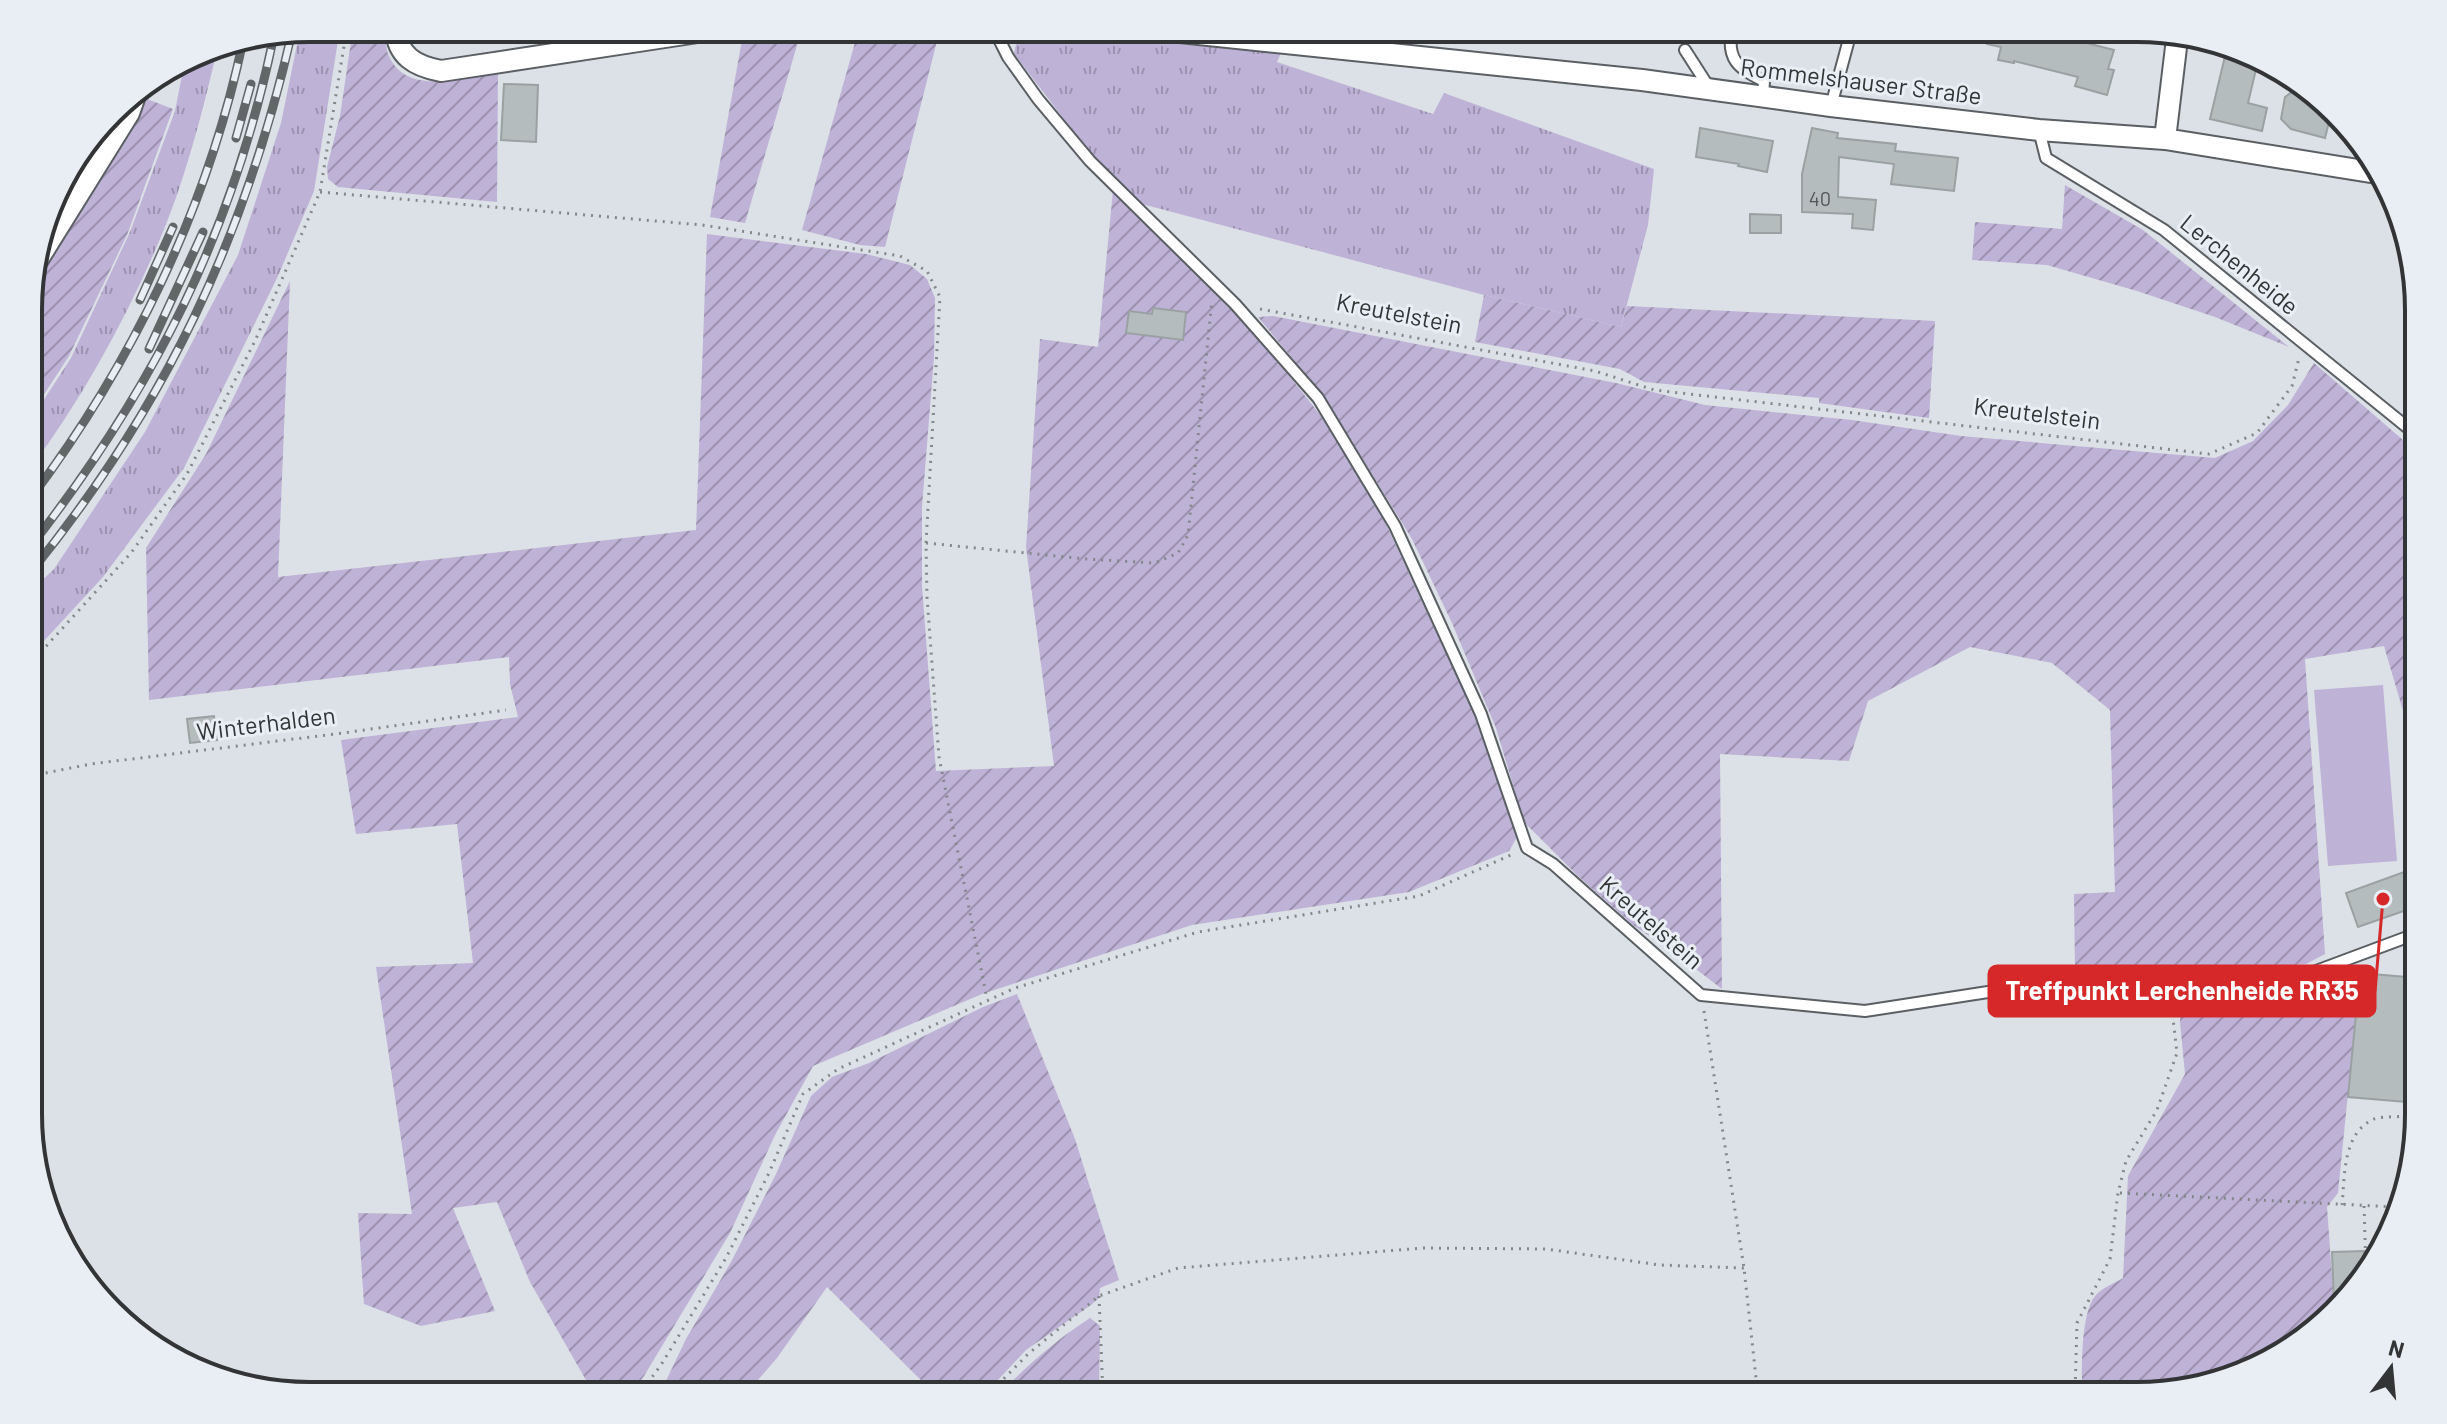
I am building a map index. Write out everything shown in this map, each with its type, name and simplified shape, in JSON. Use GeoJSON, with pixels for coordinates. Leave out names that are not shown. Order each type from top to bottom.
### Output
{"type":"FeatureCollection","features":[{"type":"Feature","properties":{"kind":"street","name":"Rommelshauser Straße"},"geometry":{"type":"LineString","coordinates":[[1285,42],[1710,89],[2039,130],[2165,139],[2366,171]]}},
{"type":"Feature","properties":{"kind":"street"},"geometry":{"type":"LineString","coordinates":[[398,43],[410,62],[441,71],[626,43]]}},
{"type":"Feature","properties":{"kind":"street"},"geometry":{"type":"LineString","coordinates":[[2165,139],[2176,45]]}},
{"type":"Feature","properties":{"kind":"street"},"geometry":{"type":"LineString","coordinates":[[52,236],[129,113]]}},
{"type":"Feature","properties":{"kind":"lane"},"geometry":{"type":"LineString","coordinates":[[1732,42],[1732,56],[1743,71],[1764,81],[1763,97]]}},
{"type":"Feature","properties":{"kind":"lane"},"geometry":{"type":"LineString","coordinates":[[1831,106],[1848,42]]}},
{"type":"Feature","properties":{"kind":"lane"},"geometry":{"type":"LineString","coordinates":[[1001,43],[1038,99],[1101,172],[1235,304],[1318,398],[1395,526],[1481,714],[1527,848]]}},
{"type":"Feature","properties":{"kind":"lane"},"geometry":{"type":"LineString","coordinates":[[1685,50],[1710,89]]}},
{"type":"Feature","properties":{"kind":"lane","name":"Lerchenheide"},"geometry":{"type":"LineString","coordinates":[[2039,130],[2046,158],[2164,230],[2404,425]]}},
{"type":"Feature","properties":{"kind":"lane","name":"Kreutelstein"},"geometry":{"type":"LineString","coordinates":[[1527,848],[1553,864],[1701,995],[1865,1011],[1988,992],[2079,983],[2292,980],[2404,938]]}},
{"type":"Feature","properties":{"kind":"path"},"geometry":{"type":"LineString","coordinates":[[1676,42],[1685,50]]}},
{"type":"Feature","properties":{"kind":"path"},"geometry":{"type":"LineString","coordinates":[[42,651],[131,553],[187,474],[255,341],[320,192],[345,43]]}},
{"type":"Feature","properties":{"kind":"path"},"geometry":{"type":"LineString","coordinates":[[320,192],[702,225],[900,256],[927,271],[940,297],[926,543],[939,757],[987,999]]}},
{"type":"Feature","properties":{"kind":"path"},"geometry":{"type":"LineString","coordinates":[[926,543],[1155,563],[1178,553],[1188,535],[1213,282]]}},
{"type":"Feature","properties":{"kind":"path","name":"Kreutelstein"},"geometry":{"type":"LineString","coordinates":[[1235,304],[1595,371],[1654,390],[2209,454],[2257,433],[2292,386],[2304,343]]}},
{"type":"Feature","properties":{"kind":"path","name":"Winterhalden"},"geometry":{"type":"LineString","coordinates":[[42,774],[91,764],[506,710]]}},
{"type":"Feature","properties":{"kind":"path"},"geometry":{"type":"LineString","coordinates":[[649,1382],[726,1258],[769,1173],[803,1094],[838,1069],[987,999],[1198,932],[1419,896],[1527,848]]}},
{"type":"Feature","properties":{"kind":"path"},"geometry":{"type":"LineString","coordinates":[[2075,1381],[2077,1323],[2110,1259],[2118,1193],[2126,1161],[2157,1110],[2177,1053],[2169,981]]}},
{"type":"Feature","properties":{"kind":"path"},"geometry":{"type":"LineString","coordinates":[[1701,995],[1744,1268],[1756,1381]]}},
{"type":"Feature","properties":{"kind":"path"},"geometry":{"type":"LineString","coordinates":[[2342,1205],[2347,1152],[2359,1131],[2375,1118],[2404,1118]]}},
{"type":"Feature","properties":{"kind":"path"},"geometry":{"type":"LineString","coordinates":[[2118,1193],[2388,1207]]}},
{"type":"Feature","properties":{"kind":"path"},"geometry":{"type":"LineString","coordinates":[[2364,1206],[2365,1253]]}},
{"type":"Feature","properties":{"kind":"path"},"geometry":{"type":"LineString","coordinates":[[1001,1382],[1028,1354],[1099,1296],[1178,1268],[1423,1248],[1546,1249],[1660,1265],[1744,1268]]}},
{"type":"Feature","properties":{"kind":"path"},"geometry":{"type":"LineString","coordinates":[[1099,1296],[1102,1382]]}},
{"type":"Feature","properties":{"kind":"green space"},"geometry":{"type":"Polygon","coordinates":[[[297,43],[338,43],[314,191],[278,276],[184,468],[103,577],[42,643],[42,580],[54,569],[145,432],[238,255],[281,123],[297,43]]]}},
{"type":"Feature","properties":{"kind":"green space"},"geometry":{"type":"Polygon","coordinates":[[[351,43],[386,43],[396,68],[421,80],[452,80],[498,71],[497,202],[338,187],[328,179],[327,167],[340,116],[351,43]]]}},
{"type":"Feature","properties":{"kind":"green space"},"geometry":{"type":"Polygon","coordinates":[[[742,43],[798,43],[745,223],[710,217],[742,43]]]}},
{"type":"Feature","properties":{"kind":"green space"},"geometry":{"type":"Polygon","coordinates":[[[855,43],[937,43],[885,247],[860,245],[802,230],[855,43]]]}},
{"type":"Feature","properties":{"kind":"green space"},"geometry":{"type":"Polygon","coordinates":[[[1016,43],[1162,43],[1281,53],[1277,62],[1433,114],[1444,93],[1654,169],[1648,225],[1621,327],[1484,295],[1142,204],[1100,166],[1014,54],[1016,43]]]}},
{"type":"Feature","properties":{"kind":"green space"},"geometry":{"type":"Polygon","coordinates":[[[215,59],[184,173],[157,246],[100,361],[42,452],[42,403],[71,358],[130,232],[175,111],[182,75],[215,59]]]}},
{"type":"Feature","properties":{"kind":"green space"},"geometry":{"type":"Polygon","coordinates":[[[147,99],[173,109],[127,235],[69,356],[42,398],[45,268],[147,99]]]}},
{"type":"Feature","properties":{"kind":"green space"},"geometry":{"type":"Polygon","coordinates":[[[2065,185],[2143,230],[2289,347],[2215,317],[2047,265],[1972,260],[1975,222],[2062,229],[2065,185]]]}},
{"type":"Feature","properties":{"kind":"green space"},"geometry":{"type":"Polygon","coordinates":[[[1113,190],[1253,330],[1321,416],[1373,496],[1482,731],[1520,832],[1509,851],[1409,892],[1192,925],[982,994],[813,1066],[775,1135],[730,1233],[640,1382],[587,1382],[530,1282],[497,1202],[453,1208],[495,1311],[421,1326],[364,1304],[358,1213],[412,1214],[376,967],[473,963],[457,824],[356,834],[341,740],[518,717],[510,684],[509,657],[149,700],[146,548],[206,454],[290,281],[278,577],[696,530],[707,234],[866,254],[910,265],[927,279],[935,298],[934,357],[922,507],[922,586],[936,771],[1054,766],[1026,547],[1040,339],[1098,347],[1113,190]]]}},
{"type":"Feature","properties":{"kind":"green space"},"geometry":{"type":"Polygon","coordinates":[[[1484,295],[1621,327],[1627,306],[1935,321],[1929,418],[1819,403],[1819,398],[1644,382],[1620,369],[1475,342],[1484,295]]]}},
{"type":"Feature","properties":{"kind":"green space"},"geometry":{"type":"Polygon","coordinates":[[[1273,316],[1616,383],[1705,405],[1852,420],[1961,436],[2215,458],[2253,441],[2288,405],[2314,363],[2404,441],[2404,714],[2384,646],[2305,659],[2325,954],[2306,964],[2216,971],[2075,971],[2074,894],[2115,892],[2110,710],[2052,663],[1970,647],[1868,701],[1849,761],[1720,754],[1722,989],[1633,925],[1524,822],[1496,728],[1452,623],[1412,539],[1323,395],[1258,317],[1273,316]]]}},
{"type":"Feature","properties":{"kind":"green space"},"geometry":{"type":"Polygon","coordinates":[[[2383,685],[2397,861],[2328,866],[2314,690],[2383,685]]]}},
{"type":"Feature","properties":{"kind":"green space"},"geometry":{"type":"Polygon","coordinates":[[[2351,968],[2360,973],[2338,1193],[2327,1207],[2333,1296],[2286,1337],[2223,1368],[2189,1377],[2155,1381],[2082,1381],[2083,1343],[2091,1303],[2099,1292],[2123,1278],[2128,1176],[2185,1074],[2181,1000],[2188,991],[2205,988],[2299,988],[2351,968]]]}},
{"type":"Feature","properties":{"kind":"green space"},"geometry":{"type":"Polygon","coordinates":[[[1017,994],[1075,1139],[1119,1280],[1100,1288],[1099,1298],[1026,1350],[996,1382],[923,1382],[827,1287],[756,1382],[666,1382],[776,1174],[811,1096],[832,1077],[869,1063],[983,1007],[1017,994]]]}},
{"type":"Feature","properties":{"kind":"green space"},"geometry":{"type":"Polygon","coordinates":[[[1090,1318],[1100,1326],[1099,1382],[1012,1382],[1019,1374],[1090,1318]]]}},
{"type":"Feature","properties":{"kind":"building"},"geometry":{"type":"Polygon","coordinates":[[[2083,42],[2114,50],[2108,69],[2114,70],[2107,95],[2075,86],[2078,77],[1998,60],[2001,47],[1987,44],[2083,42]]]}},
{"type":"Feature","properties":{"kind":"building"},"geometry":{"type":"Polygon","coordinates":[[[2225,57],[2256,70],[2248,103],[2267,108],[2262,131],[2210,119],[2225,57]]]}},
{"type":"Feature","properties":{"kind":"building"},"geometry":{"type":"Polygon","coordinates":[[[504,84],[538,85],[536,142],[501,140],[504,84]]]}},
{"type":"Feature","properties":{"kind":"building"},"geometry":{"type":"Polygon","coordinates":[[[2292,92],[2327,120],[2325,138],[2291,129],[2281,119],[2285,97],[2292,92]]]}},
{"type":"Feature","properties":{"kind":"building"},"geometry":{"type":"Polygon","coordinates":[[[1700,128],[1773,141],[1767,172],[1696,157],[1700,128]]]}},
{"type":"Feature","properties":{"kind":"building"},"geometry":{"type":"Polygon","coordinates":[[[1812,128],[1838,133],[1837,138],[1896,144],[1895,151],[1958,158],[1954,191],[1891,184],[1894,164],[1839,157],[1838,197],[1876,200],[1873,230],[1852,228],[1853,214],[1802,212],[1802,174],[1812,128]]]}},
{"type":"Feature","properties":{"kind":"building"},"geometry":{"type":"Polygon","coordinates":[[[1750,214],[1781,215],[1781,233],[1750,233],[1750,214]]]}},
{"type":"Feature","properties":{"kind":"building"},"geometry":{"type":"Polygon","coordinates":[[[1153,308],[1186,312],[1183,340],[1126,333],[1129,311],[1152,314],[1153,308]]]}},
{"type":"Feature","properties":{"kind":"building"},"geometry":{"type":"Polygon","coordinates":[[[214,716],[217,740],[190,743],[187,719],[214,716]]]}},
{"type":"Feature","properties":{"kind":"building"},"geometry":{"type":"Polygon","coordinates":[[[2404,872],[2404,911],[2358,927],[2346,893],[2404,872]]]}},
{"type":"Feature","properties":{"kind":"building"},"geometry":{"type":"Polygon","coordinates":[[[2360,973],[2404,977],[2404,1102],[2348,1097],[2360,973]]]}},
{"type":"Feature","properties":{"kind":"building"},"geometry":{"type":"Polygon","coordinates":[[[2364,1251],[2364,1255],[2334,1295],[2332,1252],[2364,1251]]]}},
{"type":"Feature","properties":{"kind":"railway"},"geometry":{"type":"LineString","coordinates":[[42,558],[121,448],[194,318],[224,251],[250,181],[289,43]]}},
{"type":"Feature","properties":{"kind":"railway"},"geometry":{"type":"LineString","coordinates":[[42,531],[114,428],[151,368],[183,306],[212,242],[236,176],[272,45]]}},
{"type":"Feature","properties":{"kind":"railway"},"geometry":{"type":"LineString","coordinates":[[42,482],[101,394],[162,282],[209,164],[240,52]]}},
{"type":"Feature","properties":{"kind":"railway"},"geometry":{"type":"LineString","coordinates":[[236,138],[251,84]]}},
{"type":"Feature","properties":{"kind":"railway"},"geometry":{"type":"LineString","coordinates":[[140,300],[173,227]]}},
{"type":"Feature","properties":{"kind":"railway"},"geometry":{"type":"LineString","coordinates":[[149,349],[203,232]]}},
{"type":"Feature","properties":{"kind":"place","name":"Treffpunkt Lerchenheide RR35"},"geometry":{"type":"Point","coordinates":[2383,899]}}]}
